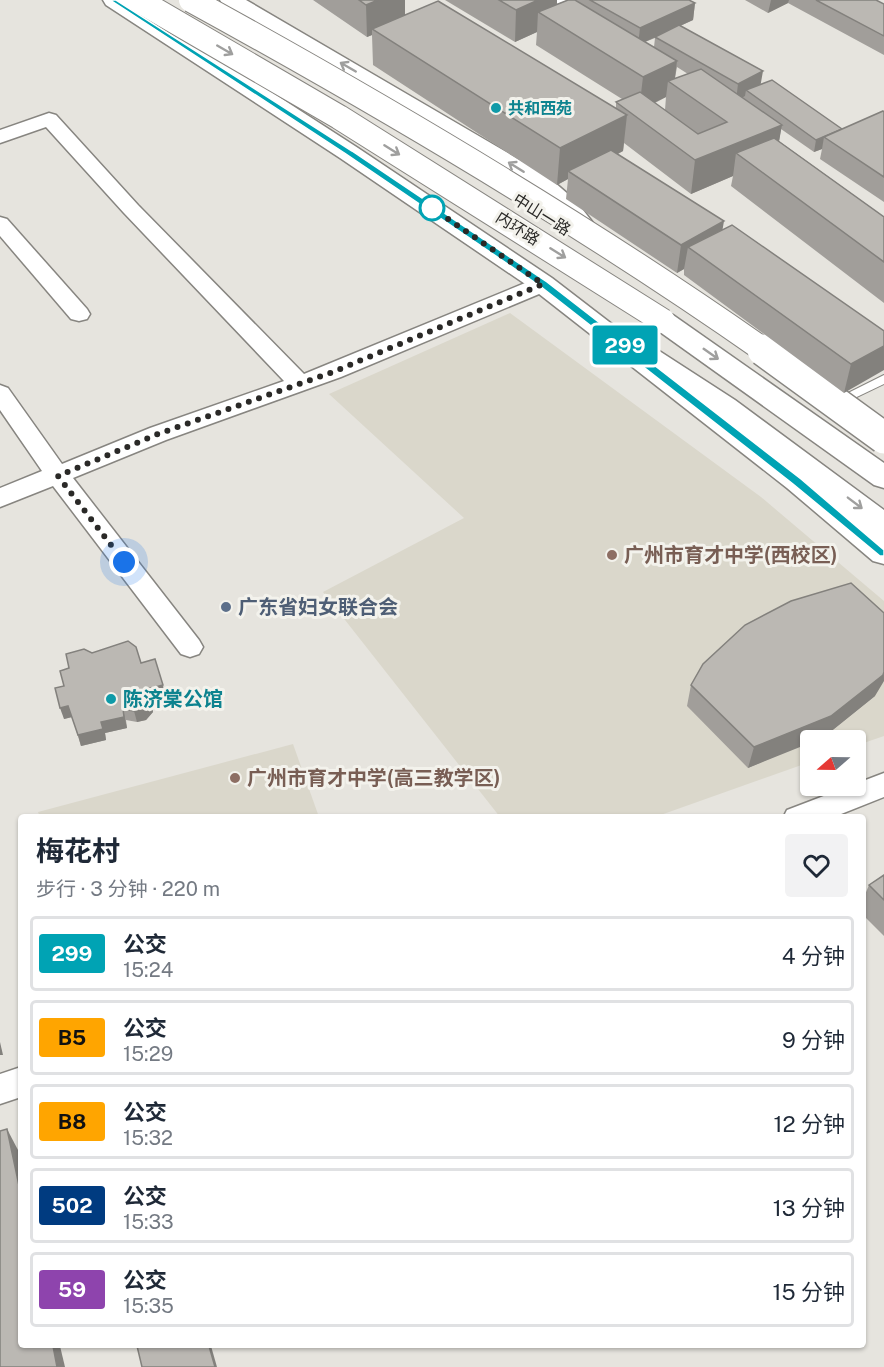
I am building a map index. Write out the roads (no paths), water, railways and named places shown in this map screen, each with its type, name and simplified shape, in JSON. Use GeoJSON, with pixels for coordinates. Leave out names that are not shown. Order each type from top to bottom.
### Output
{"type":"FeatureCollection","features":[{"type":"Feature","properties":{"kind":"main road"},"geometry":{"type":"LineString","coordinates":[[114,0],[349,153],[543,284],[797,481],[884,553]]}},
{"type":"Feature","properties":{"kind":"main road","name":"内环路"},"geometry":{"type":"LineString","coordinates":[[138,0],[339,117],[654,315],[751,381],[884,478]]}},
{"type":"Feature","properties":{"kind":"main road","name":"中山一路"},"geometry":{"type":"LineString","coordinates":[[186,0],[256,39],[601,251],[826,407],[884,450]]}},
{"type":"Feature","properties":{"kind":"main road","name":"内环路"},"geometry":{"type":"LineString","coordinates":[[191,0],[436,137],[566,218],[741,334],[884,438]]}},
{"type":"Feature","properties":{"kind":"main road"},"geometry":{"type":"LineString","coordinates":[[215,0],[333,78]]}},
{"type":"Feature","properties":{"kind":"main road"},"geometry":{"type":"LineString","coordinates":[[224,0],[256,39]]}},
{"type":"Feature","properties":{"kind":"main road"},"geometry":{"type":"LineString","coordinates":[[231,0],[538,181],[555,194],[580,221],[601,251]]}},
{"type":"Feature","properties":{"kind":"main road"},"geometry":{"type":"LineString","coordinates":[[600,326],[725,407],[884,526]]}},
{"type":"Feature","properties":{"kind":"street"},"geometry":{"type":"LineString","coordinates":[[554,0],[606,31]]}},
{"type":"Feature","properties":{"kind":"street"},"geometry":{"type":"LineString","coordinates":[[0,137],[49,119],[131,209],[300,384]]}},
{"type":"Feature","properties":{"kind":"street"},"geometry":{"type":"LineString","coordinates":[[0,223],[79,314]]}},
{"type":"Feature","properties":{"kind":"street"},"geometry":{"type":"LineString","coordinates":[[0,498],[158,434],[300,384],[543,284]]}},
{"type":"Feature","properties":{"kind":"street"},"geometry":{"type":"LineString","coordinates":[[0,393],[58,476],[190,648]]}},
{"type":"Feature","properties":{"kind":"street"},"geometry":{"type":"LineString","coordinates":[[808,814],[884,786]]}},
{"type":"Feature","properties":{"kind":"street"},"geometry":{"type":"LineString","coordinates":[[0,1089],[18,1083]]}},
{"type":"Feature","properties":{"kind":"lane"},"geometry":{"type":"LineString","coordinates":[[826,407],[884,379]]}},
{"type":"Feature","properties":{"kind":"place","name":"共和西苑"},"geometry":{"type":"Point","coordinates":[496,108]}},
{"type":"Feature","properties":{"kind":"place","name":"广州市育才中学(西校区)"},"geometry":{"type":"Point","coordinates":[612,555]}},
{"type":"Feature","properties":{"kind":"place","name":"广东省妇女联合会"},"geometry":{"type":"Point","coordinates":[226,607]}},
{"type":"Feature","properties":{"kind":"place","name":"陈济棠公馆"},"geometry":{"type":"Point","coordinates":[111,699]}},
{"type":"Feature","properties":{"kind":"place","name":"广州市育才中学(高三教学区)"},"geometry":{"type":"Point","coordinates":[235,778]}}]}
